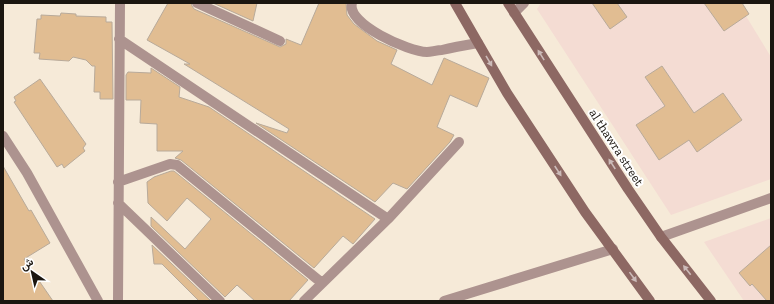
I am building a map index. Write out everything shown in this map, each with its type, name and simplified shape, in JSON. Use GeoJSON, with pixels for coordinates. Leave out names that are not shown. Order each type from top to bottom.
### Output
{"type":"FeatureCollection","features":[{"type":"Feature","properties":{"kind":"main road"},"geometry":{"type":"LineString","coordinates":[[455,3],[507,93],[585,212],[650,301]]}},
{"type":"Feature","properties":{"kind":"main road","name":"al thawra street"},"geometry":{"type":"LineString","coordinates":[[508,3],[628,189],[661,237],[710,301]]}},
{"type":"Feature","properties":{"kind":"street"},"geometry":{"type":"LineString","coordinates":[[118,301],[120,3]]}},
{"type":"Feature","properties":{"kind":"street"},"geometry":{"type":"LineString","coordinates":[[197,3],[280,42]]}},
{"type":"Feature","properties":{"kind":"street"},"geometry":{"type":"LineString","coordinates":[[352,3],[351,6],[353,13],[370,29],[402,46],[426,52],[478,43]]}},
{"type":"Feature","properties":{"kind":"street"},"geometry":{"type":"LineString","coordinates":[[514,13],[524,3]]}},
{"type":"Feature","properties":{"kind":"street"},"geometry":{"type":"LineString","coordinates":[[119,39],[388,219]]}},
{"type":"Feature","properties":{"kind":"street"},"geometry":{"type":"LineString","coordinates":[[3,136],[27,173],[98,301]]}},
{"type":"Feature","properties":{"kind":"street"},"geometry":{"type":"LineString","coordinates":[[304,301],[388,219],[459,142]]}},
{"type":"Feature","properties":{"kind":"street"},"geometry":{"type":"LineString","coordinates":[[118,182],[170,164],[177,165],[322,283]]}},
{"type":"Feature","properties":{"kind":"street"},"geometry":{"type":"LineString","coordinates":[[661,237],[771,198]]}},
{"type":"Feature","properties":{"kind":"street"},"geometry":{"type":"LineString","coordinates":[[118,203],[220,301]]}},
{"type":"Feature","properties":{"kind":"street"},"geometry":{"type":"LineString","coordinates":[[444,301],[613,249]]}},
{"type":"Feature","properties":{"kind":"shaded area"},"geometry":{"type":"Polygon","coordinates":[[[541,3],[738,3],[771,57],[771,179],[671,215],[537,9],[541,3]]]}},
{"type":"Feature","properties":{"kind":"shaded area"},"geometry":{"type":"Polygon","coordinates":[[[771,218],[771,301],[744,301],[704,242],[771,218]]]}},
{"type":"Feature","properties":{"kind":"building"},"geometry":{"type":"Polygon","coordinates":[[[168,3],[191,3],[194,9],[280,47],[286,44],[286,39],[301,45],[319,3],[346,3],[347,15],[354,24],[377,41],[397,50],[391,64],[432,85],[444,58],[489,78],[477,107],[450,95],[437,127],[454,135],[450,142],[407,189],[393,183],[375,202],[256,123],[287,133],[289,129],[184,64],[190,64],[147,40],[168,3]]]}},
{"type":"Feature","properties":{"kind":"building"},"geometry":{"type":"Polygon","coordinates":[[[213,3],[257,3],[253,21],[213,3]]]}},
{"type":"Feature","properties":{"kind":"building"},"geometry":{"type":"Polygon","coordinates":[[[592,3],[617,3],[627,17],[610,29],[592,3]]]}},
{"type":"Feature","properties":{"kind":"building"},"geometry":{"type":"Polygon","coordinates":[[[704,3],[742,3],[749,14],[724,31],[704,3]]]}},
{"type":"Feature","properties":{"kind":"building"},"geometry":{"type":"Polygon","coordinates":[[[61,13],[76,14],[76,16],[106,17],[106,22],[112,22],[113,99],[100,99],[100,92],[94,92],[95,66],[92,66],[86,60],[73,57],[69,61],[39,59],[40,53],[34,53],[37,19],[41,19],[41,15],[60,16],[61,13]]]}},
{"type":"Feature","properties":{"kind":"building"},"geometry":{"type":"Polygon","coordinates":[[[662,66],[694,113],[723,93],[742,120],[697,152],[689,140],[659,160],[636,125],[665,106],[645,77],[662,66]]]}},
{"type":"Feature","properties":{"kind":"building"},"geometry":{"type":"Polygon","coordinates":[[[151,68],[180,87],[179,97],[209,107],[375,219],[353,244],[343,236],[314,268],[181,160],[175,158],[183,151],[157,151],[157,124],[140,123],[141,100],[126,100],[126,75],[128,72],[151,73],[151,68]]]}},
{"type":"Feature","properties":{"kind":"building"},"geometry":{"type":"Polygon","coordinates":[[[40,79],[86,144],[83,148],[85,151],[64,168],[62,164],[57,167],[14,102],[16,101],[14,97],[40,79]]]}},
{"type":"Feature","properties":{"kind":"building"},"geometry":{"type":"Polygon","coordinates":[[[3,166],[29,211],[31,210],[50,243],[24,259],[53,301],[3,301],[3,166]]]}},
{"type":"Feature","properties":{"kind":"building"},"geometry":{"type":"Polygon","coordinates":[[[174,171],[308,280],[289,301],[255,301],[237,285],[225,297],[151,226],[151,217],[185,249],[211,219],[187,198],[167,221],[148,203],[147,182],[154,177],[174,171]]]}},
{"type":"Feature","properties":{"kind":"building"},"geometry":{"type":"Polygon","coordinates":[[[152,245],[211,301],[199,301],[162,264],[154,264],[152,245]]]}},
{"type":"Feature","properties":{"kind":"building"},"geometry":{"type":"Polygon","coordinates":[[[771,245],[771,301],[767,301],[752,284],[750,286],[739,273],[771,245]]]}}]}
